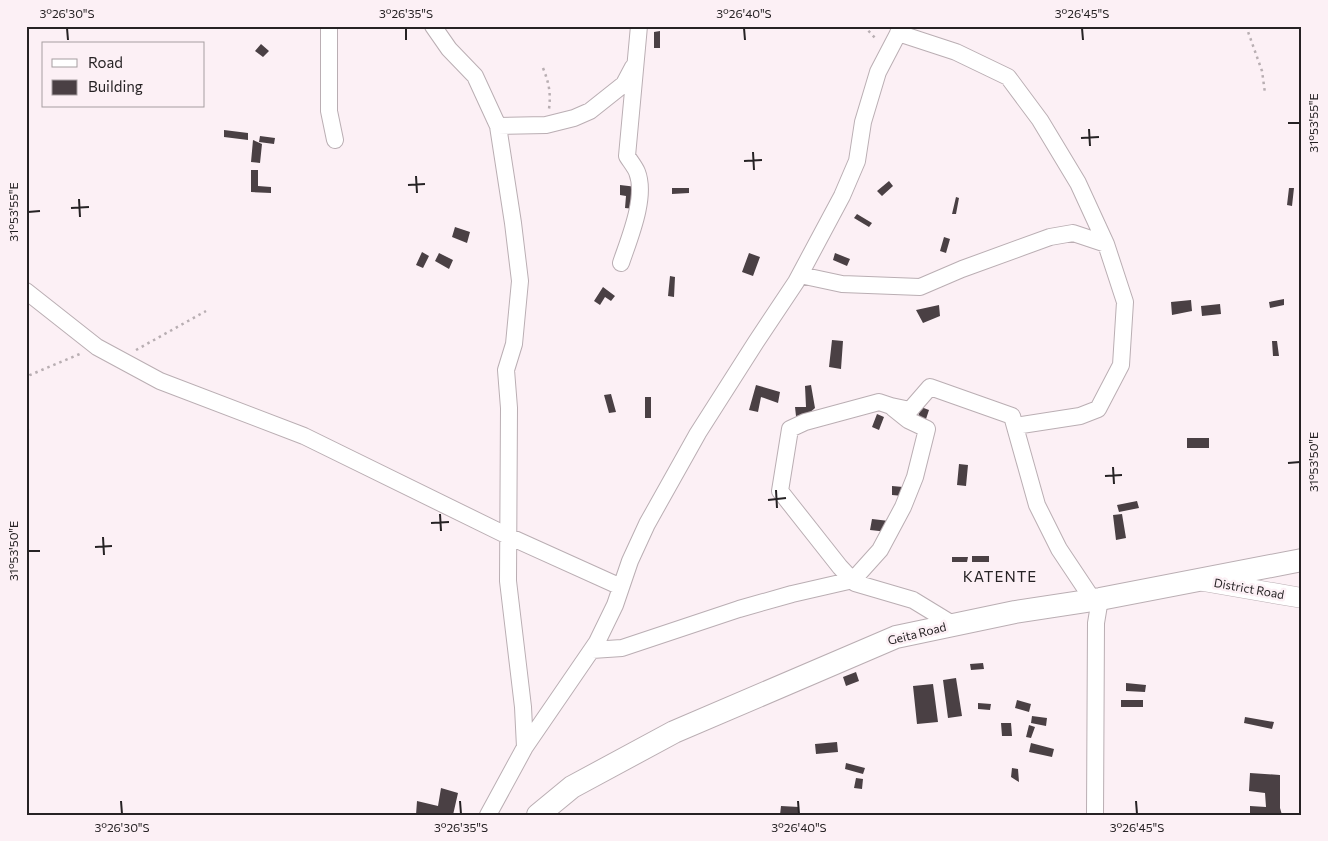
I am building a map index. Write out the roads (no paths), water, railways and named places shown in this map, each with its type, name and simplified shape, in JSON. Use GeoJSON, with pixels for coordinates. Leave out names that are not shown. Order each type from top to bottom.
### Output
{"type":"FeatureCollection","features":[{"type":"Feature","properties":{"kind":"main road","name":"Geita Road"},"geometry":{"type":"LineString","coordinates":[[538,815],[572,787],[674,732],[896,637],[1015,612],[1097,599],[1302,560]]}},
{"type":"Feature","properties":{"kind":"street"},"geometry":{"type":"LineString","coordinates":[[329,26],[329,111],[335,140]]}},
{"type":"Feature","properties":{"kind":"street"},"geometry":{"type":"LineString","coordinates":[[434,26],[449,49],[475,76],[498,126],[520,281],[514,344],[506,370],[509,408],[508,581],[523,707],[525,747]]}},
{"type":"Feature","properties":{"kind":"street"},"geometry":{"type":"LineString","coordinates":[[621,263],[635,218],[641,188],[637,172],[627,156],[639,26]]}},
{"type":"Feature","properties":{"kind":"street"},"geometry":{"type":"LineString","coordinates":[[488,815],[525,747],[592,650],[615,605],[630,561],[647,524],[698,433],[800,275],[842,196],[857,161],[863,122],[878,72],[900,30],[956,52],[1008,77],[1040,120],[1078,183],[1106,244],[1125,302],[1121,365],[1098,409],[1080,416],[1015,426]]}},
{"type":"Feature","properties":{"kind":"street"},"geometry":{"type":"LineString","coordinates":[[498,126],[546,125],[574,118],[590,111],[624,84],[637,60]]}},
{"type":"Feature","properties":{"kind":"street"},"geometry":{"type":"LineString","coordinates":[[800,275],[842,284],[920,287],[962,269],[1050,238],[1073,233],[1106,244]]}},
{"type":"Feature","properties":{"kind":"street"},"geometry":{"type":"LineString","coordinates":[[26,291],[97,347],[160,381],[304,436],[508,536],[621,587]]}},
{"type":"Feature","properties":{"kind":"street"},"geometry":{"type":"LineString","coordinates":[[954,625],[913,600],[856,583],[840,567],[780,491],[790,429],[804,422],[879,402],[910,410],[930,387],[1012,416],[1036,505],[1059,549],[1097,599],[1095,815]]}},
{"type":"Feature","properties":{"kind":"street"},"geometry":{"type":"LineString","coordinates":[[592,650],[622,648],[739,609],[852,580],[880,550],[903,507],[916,477],[927,429],[908,420],[891,406]]}},
{"type":"Feature","properties":{"kind":"street","name":"District Road"},"geometry":{"type":"LineString","coordinates":[[1196,580],[1302,598]]}},
{"type":"Feature","properties":{"kind":"district","name":"KATENTE"},"geometry":{"type":"Point","coordinates":[1000,577]}}]}
